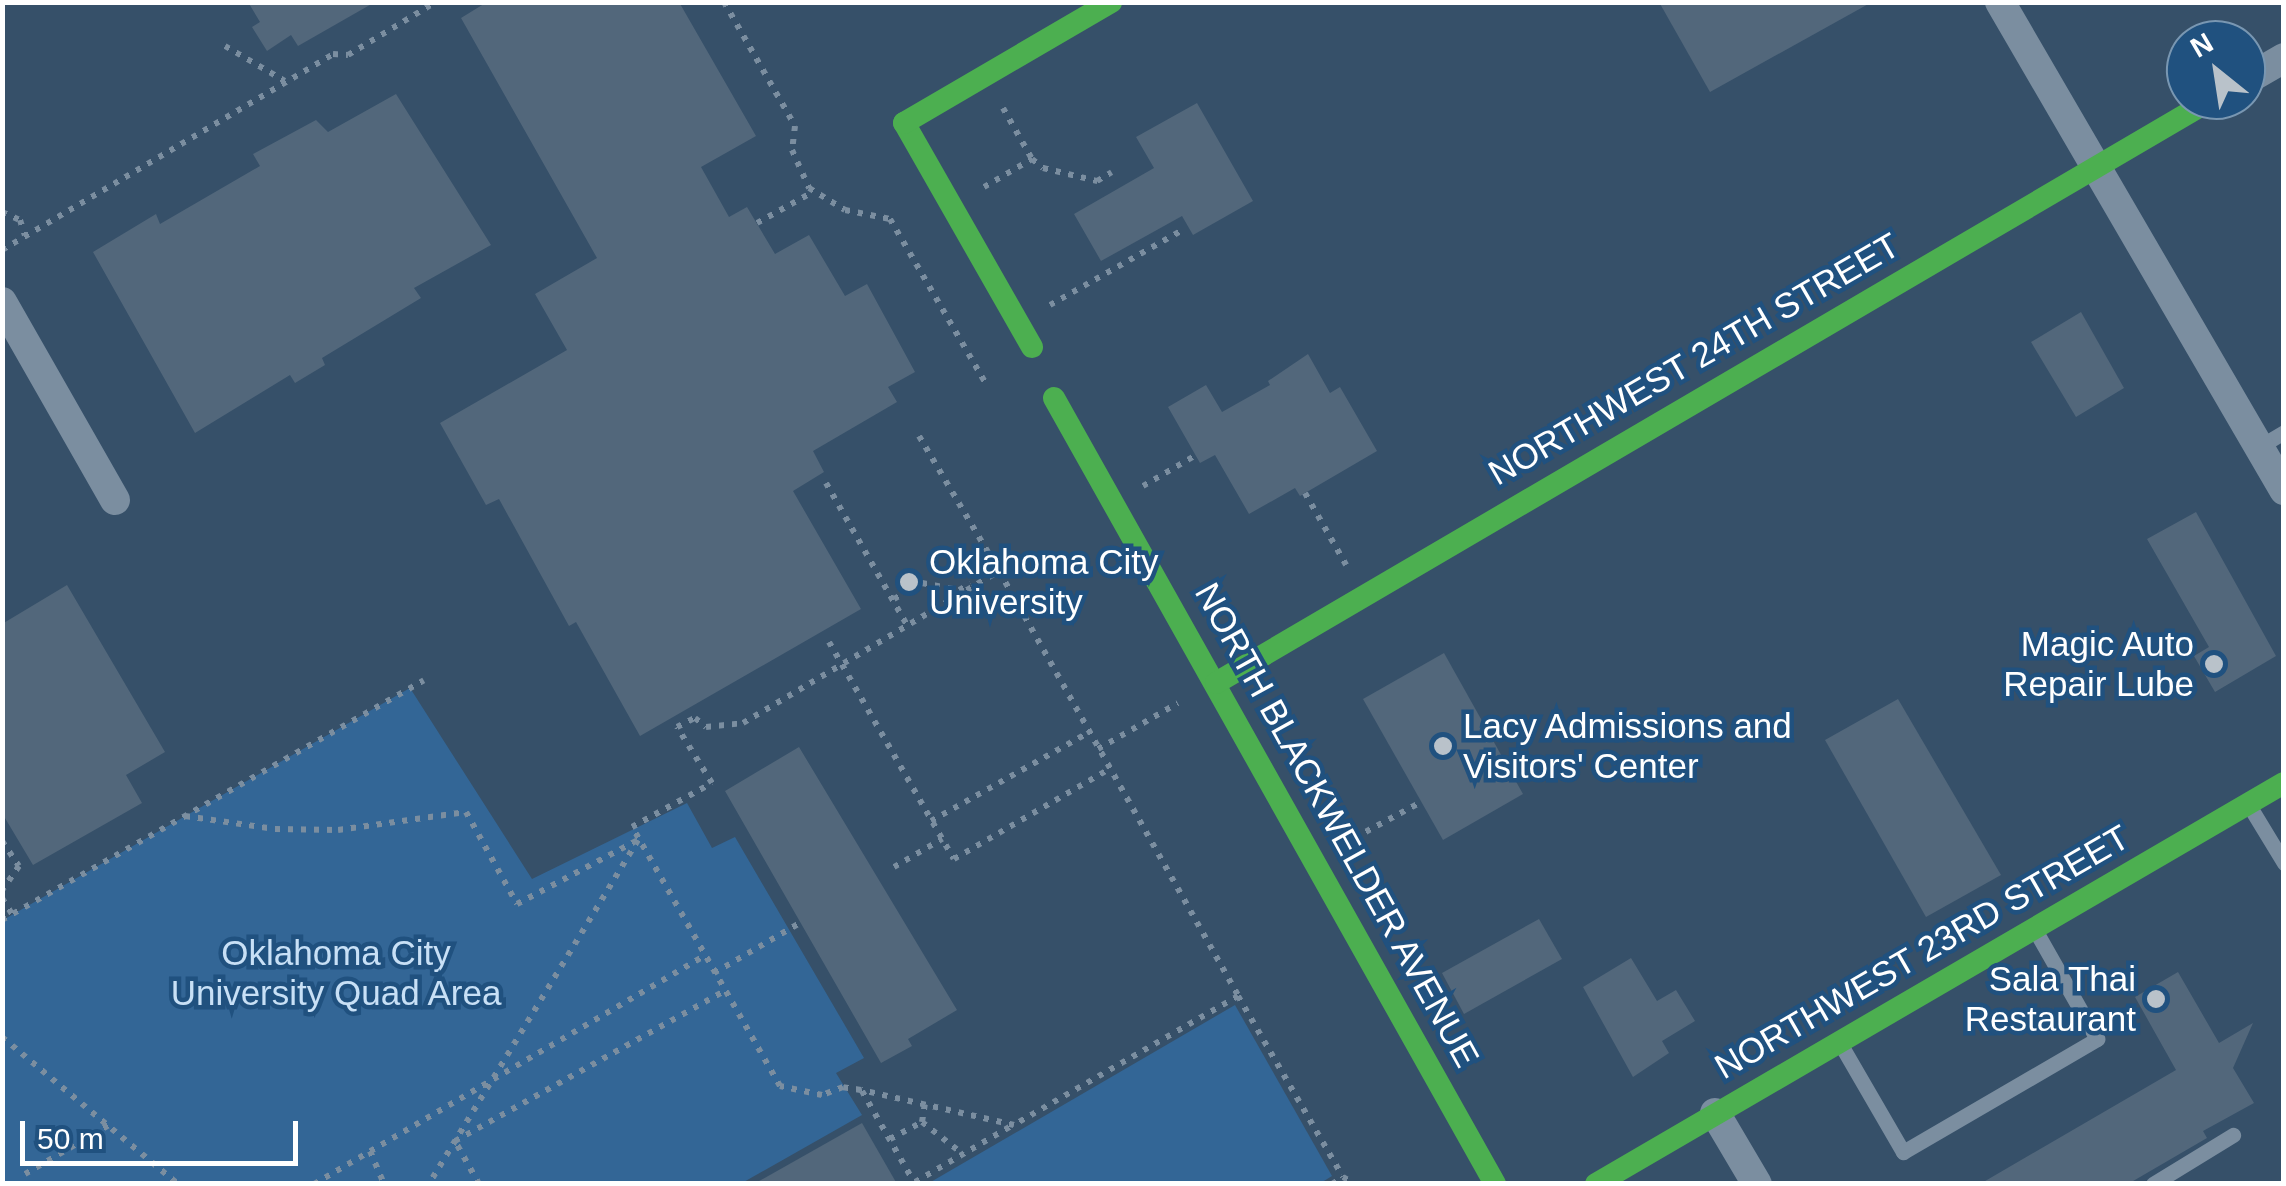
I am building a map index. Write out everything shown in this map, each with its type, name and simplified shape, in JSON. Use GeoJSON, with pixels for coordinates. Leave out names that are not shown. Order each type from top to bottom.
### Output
{"type":"FeatureCollection","features":[{"type":"Feature","properties":{"kind":"street"},"geometry":{"type":"LineString","coordinates":[[1032,347],[904,123],[1111,2]]}},
{"type":"Feature","properties":{"kind":"street"},"geometry":{"type":"LineString","coordinates":[[2000,2],[2094,168],[2272,440],[2284,490]]}},
{"type":"Feature","properties":{"kind":"street","name":"NORTHWEST 24TH STREET"},"geometry":{"type":"LineString","coordinates":[[1216,683],[2177,120]]}},
{"type":"Feature","properties":{"kind":"street"},"geometry":{"type":"LineString","coordinates":[[2,302],[115,500]]}},
{"type":"Feature","properties":{"kind":"street","name":"NORTH BLACKWELDER AVENUE"},"geometry":{"type":"LineString","coordinates":[[1054,398],[1495,1184]]}},
{"type":"Feature","properties":{"kind":"street","name":"NORTHWEST 23RD STREET"},"geometry":{"type":"LineString","coordinates":[[1596,1184],[2284,782]]}},
{"type":"Feature","properties":{"kind":"street"},"geometry":{"type":"LineString","coordinates":[[1716,1113],[1757,1184]]}},
{"type":"Feature","properties":{"kind":"lane"},"geometry":{"type":"LineString","coordinates":[[2248,803],[2284,863]]}},
{"type":"Feature","properties":{"kind":"lane"},"geometry":{"type":"LineString","coordinates":[[1840,1042],[1903,1152],[2096,1039],[2034,928]]}},
{"type":"Feature","properties":{"kind":"lane"},"geometry":{"type":"LineString","coordinates":[[2153,1184],[2233,1135]]}},
{"type":"Feature","properties":{"kind":"path"},"geometry":{"type":"LineString","coordinates":[[2,250],[333,54],[348,54],[436,2]]}},
{"type":"Feature","properties":{"kind":"path"},"geometry":{"type":"LineString","coordinates":[[724,2],[795,126],[792,150],[798,170],[813,192],[845,210],[890,219],[985,377]]}},
{"type":"Feature","properties":{"kind":"path"},"geometry":{"type":"LineString","coordinates":[[225,46],[286,82]]}},
{"type":"Feature","properties":{"kind":"path"},"geometry":{"type":"LineString","coordinates":[[984,76],[1032,159],[1043,168],[1097,181],[1112,172]]}},
{"type":"Feature","properties":{"kind":"path"},"geometry":{"type":"LineString","coordinates":[[952,206],[1032,159]]}},
{"type":"Feature","properties":{"kind":"path"},"geometry":{"type":"LineString","coordinates":[[757,224],[813,192]]}},
{"type":"Feature","properties":{"kind":"path"},"geometry":{"type":"LineString","coordinates":[[2,212],[20,220],[26,235]]}},
{"type":"Feature","properties":{"kind":"path"},"geometry":{"type":"LineString","coordinates":[[1019,322],[1182,232]]}},
{"type":"Feature","properties":{"kind":"path"},"geometry":{"type":"LineString","coordinates":[[920,436],[1343,1177],[1354,1184]]}},
{"type":"Feature","properties":{"kind":"path"},"geometry":{"type":"LineString","coordinates":[[1133,491],[1196,455]]}},
{"type":"Feature","properties":{"kind":"path"},"geometry":{"type":"LineString","coordinates":[[826,483],[908,627]]}},
{"type":"Feature","properties":{"kind":"path"},"geometry":{"type":"LineString","coordinates":[[1304,493],[1352,575]]}},
{"type":"Feature","properties":{"kind":"path"},"geometry":{"type":"LineString","coordinates":[[894,599],[922,583],[959,590],[999,571]]}},
{"type":"Feature","properties":{"kind":"path"},"geometry":{"type":"LineString","coordinates":[[999,571],[743,724],[706,727],[694,718],[677,727],[712,784],[632,827],[780,1086],[822,1095],[842,1088],[862,1090],[1014,1125]]}},
{"type":"Feature","properties":{"kind":"path"},"geometry":{"type":"LineString","coordinates":[[828,642],[954,859],[1109,768]]}},
{"type":"Feature","properties":{"kind":"path"},"geometry":{"type":"LineString","coordinates":[[2,920],[424,680]]}},
{"type":"Feature","properties":{"kind":"path"},"geometry":{"type":"LineString","coordinates":[[1098,749],[1178,703]]}},
{"type":"Feature","properties":{"kind":"path"},"geometry":{"type":"LineString","coordinates":[[931,821],[1088,733]]}},
{"type":"Feature","properties":{"kind":"path"},"geometry":{"type":"LineString","coordinates":[[1337,846],[1421,802]]}},
{"type":"Feature","properties":{"kind":"path"},"geometry":{"type":"LineString","coordinates":[[185,816],[275,829],[338,830],[407,817],[466,812],[517,904],[638,840]]}},
{"type":"Feature","properties":{"kind":"path"},"geometry":{"type":"LineString","coordinates":[[894,867],[942,839]]}},
{"type":"Feature","properties":{"kind":"path"},"geometry":{"type":"LineString","coordinates":[[430,1184],[638,840]]}},
{"type":"Feature","properties":{"kind":"path"},"geometry":{"type":"LineString","coordinates":[[2,841],[19,866],[2,894],[12,914]]}},
{"type":"Feature","properties":{"kind":"path"},"geometry":{"type":"LineString","coordinates":[[714,973],[800,923]]}},
{"type":"Feature","properties":{"kind":"path"},"geometry":{"type":"LineString","coordinates":[[314,1184],[704,956]]}},
{"type":"Feature","properties":{"kind":"path"},"geometry":{"type":"LineString","coordinates":[[455,1141],[725,991]]}},
{"type":"Feature","properties":{"kind":"path"},"geometry":{"type":"LineString","coordinates":[[862,1090],[916,1183],[1116,1071],[1238,996]]}},
{"type":"Feature","properties":{"kind":"path"},"geometry":{"type":"LineString","coordinates":[[2,1037],[178,1184]]}},
{"type":"Feature","properties":{"kind":"path"},"geometry":{"type":"LineString","coordinates":[[922,1122],[925,1104]]}},
{"type":"Feature","properties":{"kind":"path"},"geometry":{"type":"LineString","coordinates":[[890,1139],[922,1122]]}},
{"type":"Feature","properties":{"kind":"path"},"geometry":{"type":"LineString","coordinates":[[922,1122],[963,1154]]}},
{"type":"Feature","properties":{"kind":"path"},"geometry":{"type":"LineString","coordinates":[[24,1174],[108,1125]]}},
{"type":"Feature","properties":{"kind":"path"},"geometry":{"type":"LineString","coordinates":[[455,1141],[479,1184]]}},
{"type":"Feature","properties":{"kind":"path"},"geometry":{"type":"LineString","coordinates":[[370,1151],[384,1184]]}},
{"type":"Feature","properties":{"kind":"path"},"geometry":{"type":"LineString","coordinates":[[1332,1184],[1343,1177]]}},
{"type":"Feature","properties":{"kind":"green space","name":"Oklahoma City University Quad Area"},"geometry":{"type":"Polygon","coordinates":[[[410,688],[532,879],[687,803],[712,848],[735,837],[864,1058],[836,1073],[862,1115],[742,1183],[3,1183],[3,920],[410,688]]]}},
{"type":"Feature","properties":{"kind":"green space"},"geometry":{"type":"Polygon","coordinates":[[[1235,1005],[1332,1176],[1319,1184],[929,1183],[1235,1005]]]}},
{"type":"Feature","properties":{"kind":"building"},"geometry":{"type":"Polygon","coordinates":[[[248,2],[375,2],[298,46],[291,35],[267,51],[252,27],[260,22],[248,2]]]}},
{"type":"Feature","properties":{"kind":"building"},"geometry":{"type":"Polygon","coordinates":[[[487,2],[679,2],[756,136],[701,167],[729,217],[747,207],[775,254],[809,235],[845,296],[867,284],[915,372],[888,387],[897,402],[813,451],[824,472],[793,491],[861,609],[640,736],[576,622],[569,626],[499,499],[486,505],[440,423],[567,350],[535,294],[597,258],[461,18],[487,2]]]}},
{"type":"Feature","properties":{"kind":"building"},"geometry":{"type":"Polygon","coordinates":[[[1659,2],[1872,2],[1710,92],[1659,2]]]}},
{"type":"Feature","properties":{"kind":"building"},"geometry":{"type":"Polygon","coordinates":[[[396,94],[491,245],[414,288],[421,298],[322,358],[325,365],[295,383],[290,375],[195,433],[93,252],[156,214],[160,224],[260,166],[253,154],[316,120],[328,132],[396,94]]]}},
{"type":"Feature","properties":{"kind":"building"},"geometry":{"type":"Polygon","coordinates":[[[1197,103],[1253,201],[1193,235],[1182,216],[1101,261],[1074,214],[1154,168],[1136,137],[1197,103]]]}},
{"type":"Feature","properties":{"kind":"building"},"geometry":{"type":"Polygon","coordinates":[[[2081,312],[2124,388],[2076,417],[2031,342],[2081,312]]]}},
{"type":"Feature","properties":{"kind":"building"},"geometry":{"type":"Polygon","coordinates":[[[1308,354],[1330,393],[1340,387],[1377,451],[1300,496],[1295,488],[1249,514],[1215,455],[1200,463],[1168,407],[1206,385],[1222,412],[1270,385],[1268,381],[1308,354]]]}},
{"type":"Feature","properties":{"kind":"building"},"geometry":{"type":"Polygon","coordinates":[[[2196,512],[2276,656],[2215,692],[2194,656],[2209,647],[2147,539],[2196,512]]]}},
{"type":"Feature","properties":{"kind":"building"},"geometry":{"type":"Polygon","coordinates":[[[67,585],[165,752],[126,775],[142,803],[33,865],[2,813],[2,624],[67,585]]]}},
{"type":"Feature","properties":{"kind":"building","name":"Lacy Admissions and Visitors' Center"},"geometry":{"type":"Polygon","coordinates":[[[1444,653],[1523,794],[1443,840],[1363,699],[1444,653]]]}},
{"type":"Feature","properties":{"kind":"building"},"geometry":{"type":"Polygon","coordinates":[[[1898,699],[2001,875],[1926,917],[1825,740],[1898,699]]]}},
{"type":"Feature","properties":{"kind":"building"},"geometry":{"type":"Polygon","coordinates":[[[799,747],[957,1010],[908,1039],[912,1046],[881,1063],[725,791],[799,747]]]}},
{"type":"Feature","properties":{"kind":"building"},"geometry":{"type":"Polygon","coordinates":[[[1539,919],[1562,959],[1464,1014],[1442,973],[1539,919]]]}},
{"type":"Feature","properties":{"kind":"building"},"geometry":{"type":"Polygon","coordinates":[[[1631,958],[1657,1001],[1676,990],[1695,1021],[1662,1041],[1669,1053],[1633,1077],[1583,987],[1631,958]]]}},
{"type":"Feature","properties":{"kind":"building"},"geometry":{"type":"Polygon","coordinates":[[[2178,972],[2219,1043],[2253,1023],[2233,1068],[2254,1103],[2203,1131],[2207,1138],[2128,1184],[1980,1184],[2176,1070],[2135,997],[2178,972]]]}},
{"type":"Feature","properties":{"kind":"building"},"geometry":{"type":"Polygon","coordinates":[[[862,1123],[897,1184],[754,1184],[862,1123]]]}},
{"type":"Feature","properties":{"kind":"traffic: fast"},"geometry":{"type":"LineString","coordinates":[[1032,347],[904,123],[1111,2]]}},
{"type":"Feature","properties":{"kind":"traffic: fast"},"geometry":{"type":"LineString","coordinates":[[1216,683],[2177,120]]}},
{"type":"Feature","properties":{"kind":"traffic: fast"},"geometry":{"type":"LineString","coordinates":[[1054,398],[1495,1184]]}},
{"type":"Feature","properties":{"kind":"traffic: fast"},"geometry":{"type":"LineString","coordinates":[[1596,1184],[2284,783]]}},
{"type":"Feature","properties":{"kind":"place","name":"Oklahoma City University"},"geometry":{"type":"Point","coordinates":[909,582]}},
{"type":"Feature","properties":{"kind":"place","name":"Magic Auto Repair Lube"},"geometry":{"type":"Point","coordinates":[2214,664]}},
{"type":"Feature","properties":{"kind":"place","name":"Lacy Admissions and Visitors' Center"},"geometry":{"type":"Point","coordinates":[1443,746]}},
{"type":"Feature","properties":{"kind":"place","name":"Sala Thai Restaurant"},"geometry":{"type":"Point","coordinates":[2156,999]}}]}
